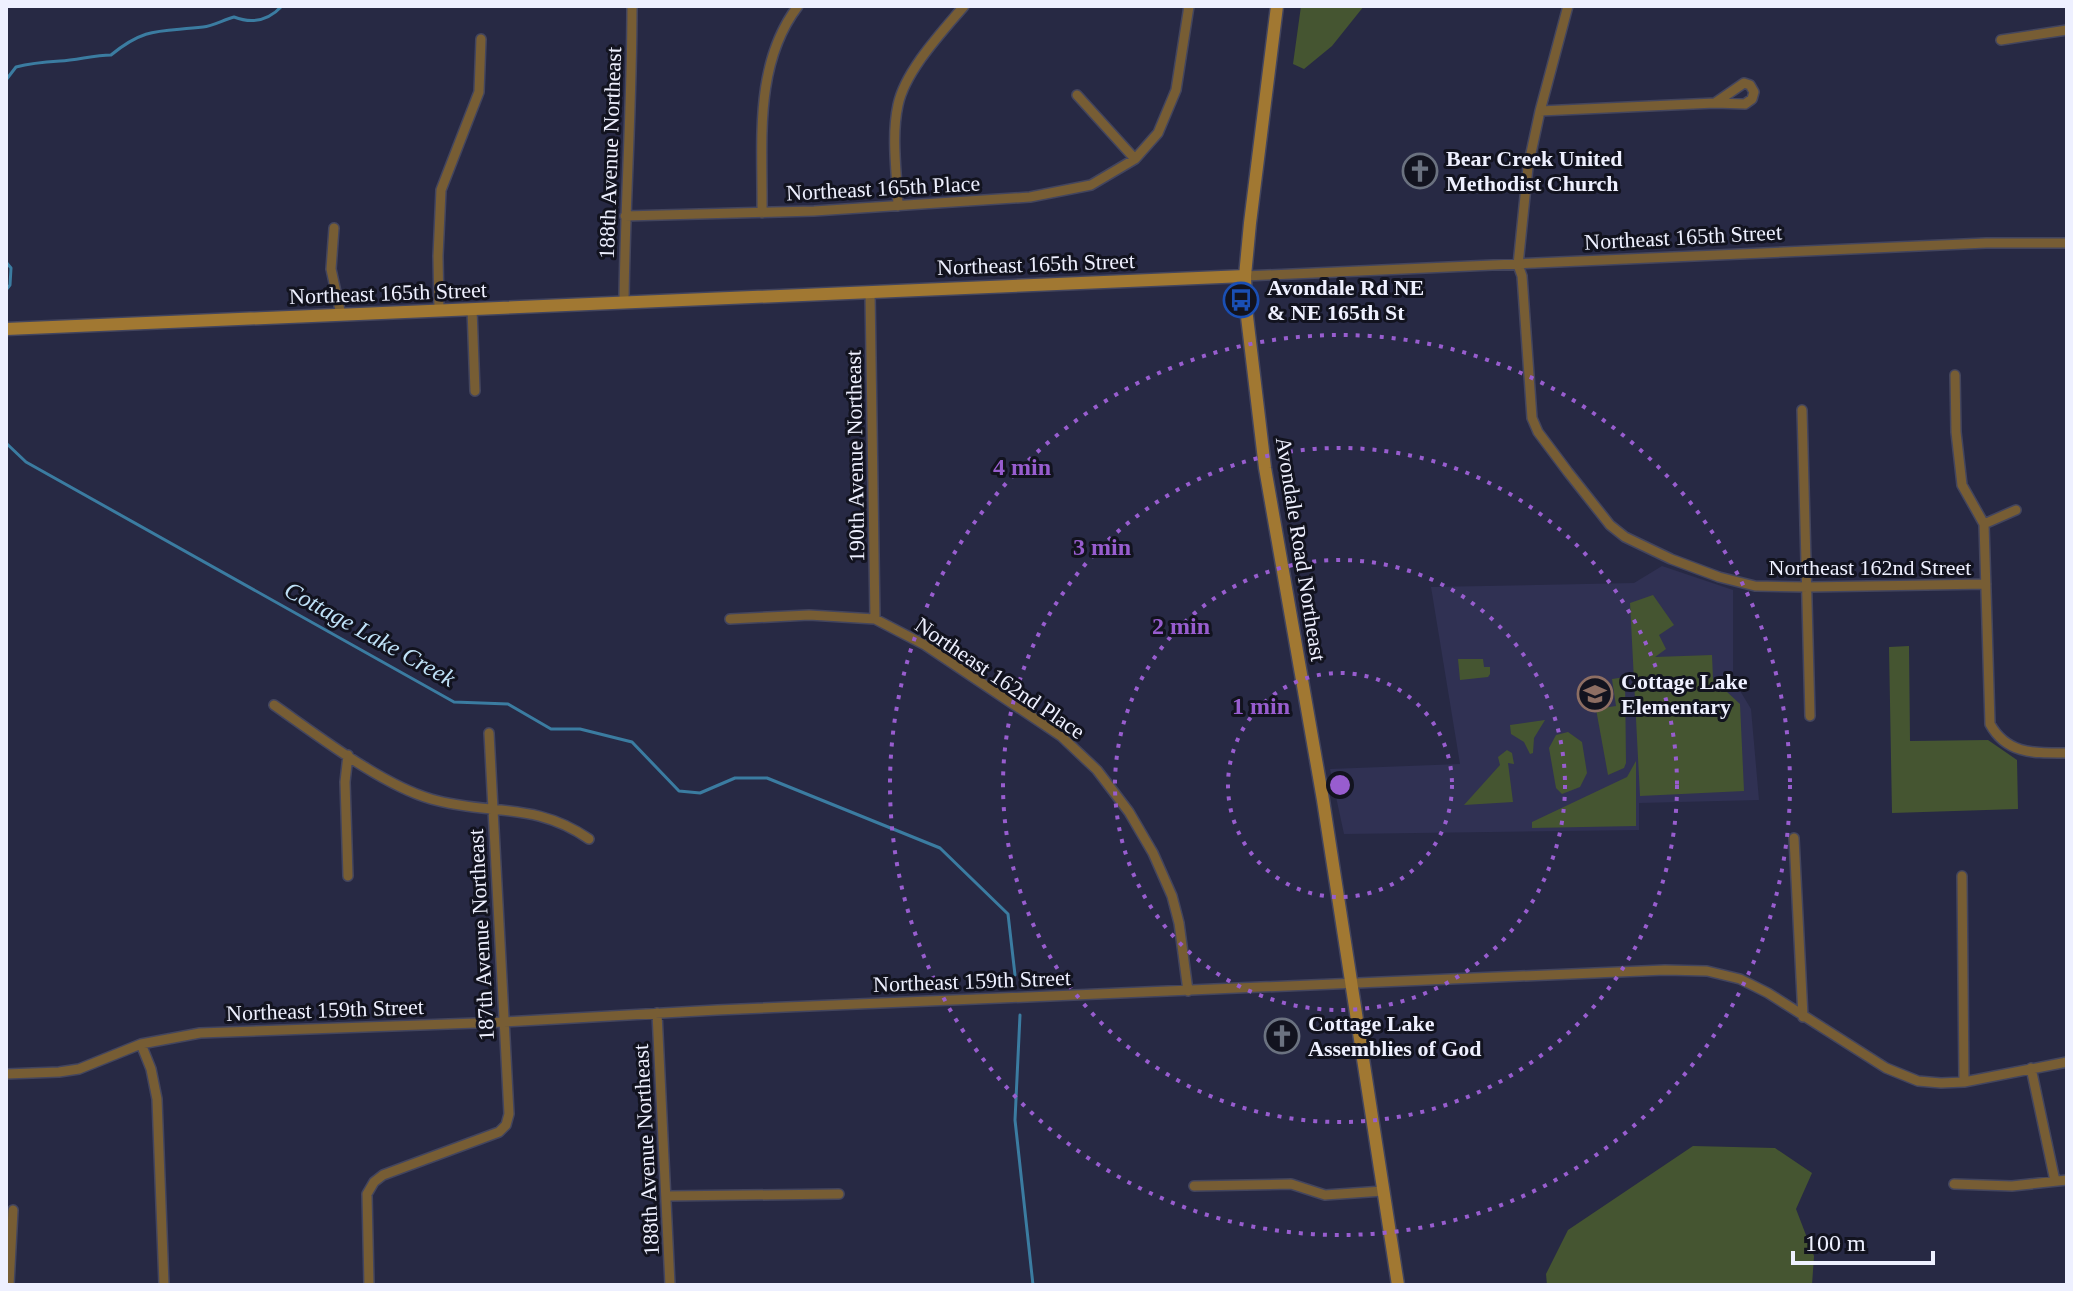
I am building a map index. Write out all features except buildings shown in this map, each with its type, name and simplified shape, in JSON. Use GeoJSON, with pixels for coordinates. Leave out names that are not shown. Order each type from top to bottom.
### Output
{"type":"FeatureCollection","features":[{"type":"Feature","properties":{"kind":"main road","name":"Avondale Road Northeast"},"geometry":{"type":"LineString","coordinates":[[1277,6],[1245,276],[1265,468],[1353,983],[1398,1285]]}},
{"type":"Feature","properties":{"kind":"main road","name":"Northeast 165th Street"},"geometry":{"type":"LineString","coordinates":[[6,329],[1245,276]]}},
{"type":"Feature","properties":{"kind":"street","name":"188th Avenue Northeast"},"geometry":{"type":"LineString","coordinates":[[624,302],[625,216],[632,102],[632,6]]}},
{"type":"Feature","properties":{"kind":"street"},"geometry":{"type":"LineString","coordinates":[[762,213],[767,73],[774,51],[798,6]]}},
{"type":"Feature","properties":{"kind":"street"},"geometry":{"type":"LineString","coordinates":[[898,206],[898,104],[907,81],[964,6]]}},
{"type":"Feature","properties":{"kind":"street","name":"Northeast 165th Place"},"geometry":{"type":"LineString","coordinates":[[625,216],[898,206],[1030,197],[1091,185],[1135,159],[1158,133],[1167,116],[1182,60],[1189,6]]}},
{"type":"Feature","properties":{"kind":"street","name":"Northeast 162nd Street"},"geometry":{"type":"LineString","coordinates":[[1568,6],[1528,167],[1518,265],[1522,276],[1530,406],[1538,432],[1610,525],[1625,537],[1737,583],[1808,587],[1986,584]]}},
{"type":"Feature","properties":{"kind":"street"},"geometry":{"type":"LineString","coordinates":[[2001,40],[2067,30]]}},
{"type":"Feature","properties":{"kind":"street"},"geometry":{"type":"LineString","coordinates":[[439,311],[441,190],[479,92],[481,39]]}},
{"type":"Feature","properties":{"kind":"street"},"geometry":{"type":"LineString","coordinates":[[1077,95],[1135,159]]}},
{"type":"Feature","properties":{"kind":"street"},"geometry":{"type":"LineString","coordinates":[[1540,111],[1715,103]]}},
{"type":"Feature","properties":{"kind":"street"},"geometry":{"type":"LineString","coordinates":[[334,228],[331,269],[341,315]]}},
{"type":"Feature","properties":{"kind":"street","name":"Northeast 165th Street"},"geometry":{"type":"LineString","coordinates":[[1245,276],[1986,243],[2067,243]]}},
{"type":"Feature","properties":{"kind":"street","name":"190th Avenue Northeast"},"geometry":{"type":"LineString","coordinates":[[870,292],[875,619]]}},
{"type":"Feature","properties":{"kind":"street"},"geometry":{"type":"LineString","coordinates":[[472,309],[475,391]]}},
{"type":"Feature","properties":{"kind":"street"},"geometry":{"type":"LineString","coordinates":[[1955,375],[1957,448],[1962,485],[1984,524],[1990,724],[1998,739],[2012,747],[2037,753],[2067,753]]}},
{"type":"Feature","properties":{"kind":"street"},"geometry":{"type":"LineString","coordinates":[[1802,410],[1810,716]]}},
{"type":"Feature","properties":{"kind":"street"},"geometry":{"type":"LineString","coordinates":[[1984,524],[2016,510]]}},
{"type":"Feature","properties":{"kind":"street"},"geometry":{"type":"LineString","coordinates":[[730,619],[809,615],[875,619]]}},
{"type":"Feature","properties":{"kind":"street","name":"Northeast 162nd Place"},"geometry":{"type":"LineString","coordinates":[[875,619],[925,645],[1017,706],[1061,736],[1097,770],[1129,812],[1153,853],[1172,896],[1179,923],[1188,991]]}},
{"type":"Feature","properties":{"kind":"street"},"geometry":{"type":"LineString","coordinates":[[274,705],[348,755],[412,792],[454,804],[540,815],[567,824],[589,839]]}},
{"type":"Feature","properties":{"kind":"street","name":"187th Avenue Northeast"},"geometry":{"type":"LineString","coordinates":[[369,1285],[367,1194],[374,1182],[383,1175],[499,1132],[506,1125],[509,1114],[489,733]]}},
{"type":"Feature","properties":{"kind":"street"},"geometry":{"type":"LineString","coordinates":[[348,755],[345,782],[348,876]]}},
{"type":"Feature","properties":{"kind":"street"},"geometry":{"type":"LineString","coordinates":[[1794,838],[1803,1017]]}},
{"type":"Feature","properties":{"kind":"street"},"geometry":{"type":"LineString","coordinates":[[1962,876],[1964,1082],[2067,1062]]}},
{"type":"Feature","properties":{"kind":"street","name":"Northeast 159th Street"},"geometry":{"type":"LineString","coordinates":[[6,1074],[79,1069],[141,1044],[200,1033],[1665,970],[1707,971],[1740,979],[1768,993],[1886,1068],[1918,1081],[1964,1082]]}},
{"type":"Feature","properties":{"kind":"street","name":"188th Avenue Northeast"},"geometry":{"type":"LineString","coordinates":[[657,1013],[670,1285]]}},
{"type":"Feature","properties":{"kind":"street"},"geometry":{"type":"LineString","coordinates":[[141,1044],[151,1069],[157,1099],[164,1285]]}},
{"type":"Feature","properties":{"kind":"street"},"geometry":{"type":"LineString","coordinates":[[2031,1068],[2055,1181]]}},
{"type":"Feature","properties":{"kind":"street"},"geometry":{"type":"LineString","coordinates":[[1954,1184],[2012,1186],[2067,1180]]}},
{"type":"Feature","properties":{"kind":"street"},"geometry":{"type":"LineString","coordinates":[[1194,1186],[1291,1184],[1325,1195],[1383,1191]]}},
{"type":"Feature","properties":{"kind":"street"},"geometry":{"type":"LineString","coordinates":[[667,1196],[839,1194]]}},
{"type":"Feature","properties":{"kind":"street"},"geometry":{"type":"LineString","coordinates":[[9,1285],[13,1210]]}},
{"type":"Feature","properties":{"kind":"shaded area","name":"Cottage Lake Elementary"},"geometry":{"type":"Polygon","coordinates":[[[1662,566],[1733,590],[1733,679],[1751,709],[1759,800],[1639,803],[1639,830],[1344,834],[1330,769],[1460,764],[1431,587],[1634,583],[1662,566]]]}},
{"type":"Feature","properties":{"kind":"green space"},"geometry":{"type":"Polygon","coordinates":[[[1301,6],[1364,6],[1332,46],[1304,69],[1293,64],[1301,6]]]}},
{"type":"Feature","properties":{"kind":"green space"},"geometry":{"type":"Polygon","coordinates":[[[1653,595],[1674,625],[1659,635],[1666,649],[1655,657],[1712,655],[1713,679],[1740,704],[1744,791],[1640,796],[1630,603],[1653,595]]]}},
{"type":"Feature","properties":{"kind":"green space"},"geometry":{"type":"Polygon","coordinates":[[[1909,646],[1910,741],[1988,740],[2017,760],[2018,809],[1892,813],[1889,647],[1909,646]]]}},
{"type":"Feature","properties":{"kind":"green space"},"geometry":{"type":"Polygon","coordinates":[[[1458,659],[1483,659],[1484,667],[1490,667],[1490,674],[1488,677],[1460,680],[1458,659]]]}},
{"type":"Feature","properties":{"kind":"green space"},"geometry":{"type":"Polygon","coordinates":[[[1625,677],[1626,763],[1624,768],[1608,775],[1596,709],[1616,706],[1612,679],[1625,677]]]}},
{"type":"Feature","properties":{"kind":"green space"},"geometry":{"type":"Polygon","coordinates":[[[1545,720],[1534,738],[1533,753],[1530,754],[1524,742],[1511,734],[1510,725],[1545,720]]]}},
{"type":"Feature","properties":{"kind":"green space"},"geometry":{"type":"Polygon","coordinates":[[[1568,732],[1582,742],[1587,773],[1580,787],[1562,794],[1556,788],[1549,748],[1556,735],[1568,732]]]}},
{"type":"Feature","properties":{"kind":"green space"},"geometry":{"type":"Polygon","coordinates":[[[1507,750],[1512,753],[1514,764],[1508,763],[1513,802],[1464,805],[1500,765],[1498,757],[1507,750]]]}},
{"type":"Feature","properties":{"kind":"green space"},"geometry":{"type":"Polygon","coordinates":[[[1636,761],[1636,826],[1532,828],[1532,822],[1627,777],[1636,761]]]}},
{"type":"Feature","properties":{"kind":"green space"},"geometry":{"type":"Polygon","coordinates":[[[1693,1146],[1775,1148],[1812,1173],[1796,1209],[1814,1256],[1812,1285],[1547,1285],[1546,1274],[1568,1230],[1693,1146]]]}},
{"type":"Feature","properties":{"kind":"waterway","name":"Cottage Lake Creek"},"geometry":{"type":"LineString","coordinates":[[6,80],[16,67],[111,55],[144,35],[207,26],[234,17],[260,20],[282,6]]}},
{"type":"Feature","properties":{"kind":"waterway","name":"Cottage Lake Creek"},"geometry":{"type":"LineString","coordinates":[[6,262],[11,268],[10,285],[6,290]]}},
{"type":"Feature","properties":{"kind":"waterway","name":"Cottage Lake Creek"},"geometry":{"type":"LineString","coordinates":[[6,443],[26,462],[454,702],[508,704],[551,729],[580,729],[632,742],[679,791],[700,793],[735,778],[767,778],[940,848],[1008,914],[1015,975]]}},
{"type":"Feature","properties":{"kind":"waterway","name":"Cottage Lake Creek"},"geometry":{"type":"LineString","coordinates":[[1020,1015],[1015,1120],[1033,1285]]}},
{"type":"Feature","properties":{"kind":"place","name":"Bear Creek United Methodist Church"},"geometry":{"type":"Point","coordinates":[1420,171]}},
{"type":"Feature","properties":{"kind":"place","name":"Avondale Rd NE & NE 165th St"},"geometry":{"type":"Point","coordinates":[1241,300]}},
{"type":"Feature","properties":{"kind":"place","name":"Cottage Lake Elementary"},"geometry":{"type":"Point","coordinates":[1595,694]}},
{"type":"Feature","properties":{"kind":"place","name":"Cottage Lake Assemblies of God"},"geometry":{"type":"Point","coordinates":[1282,1036]}}]}
